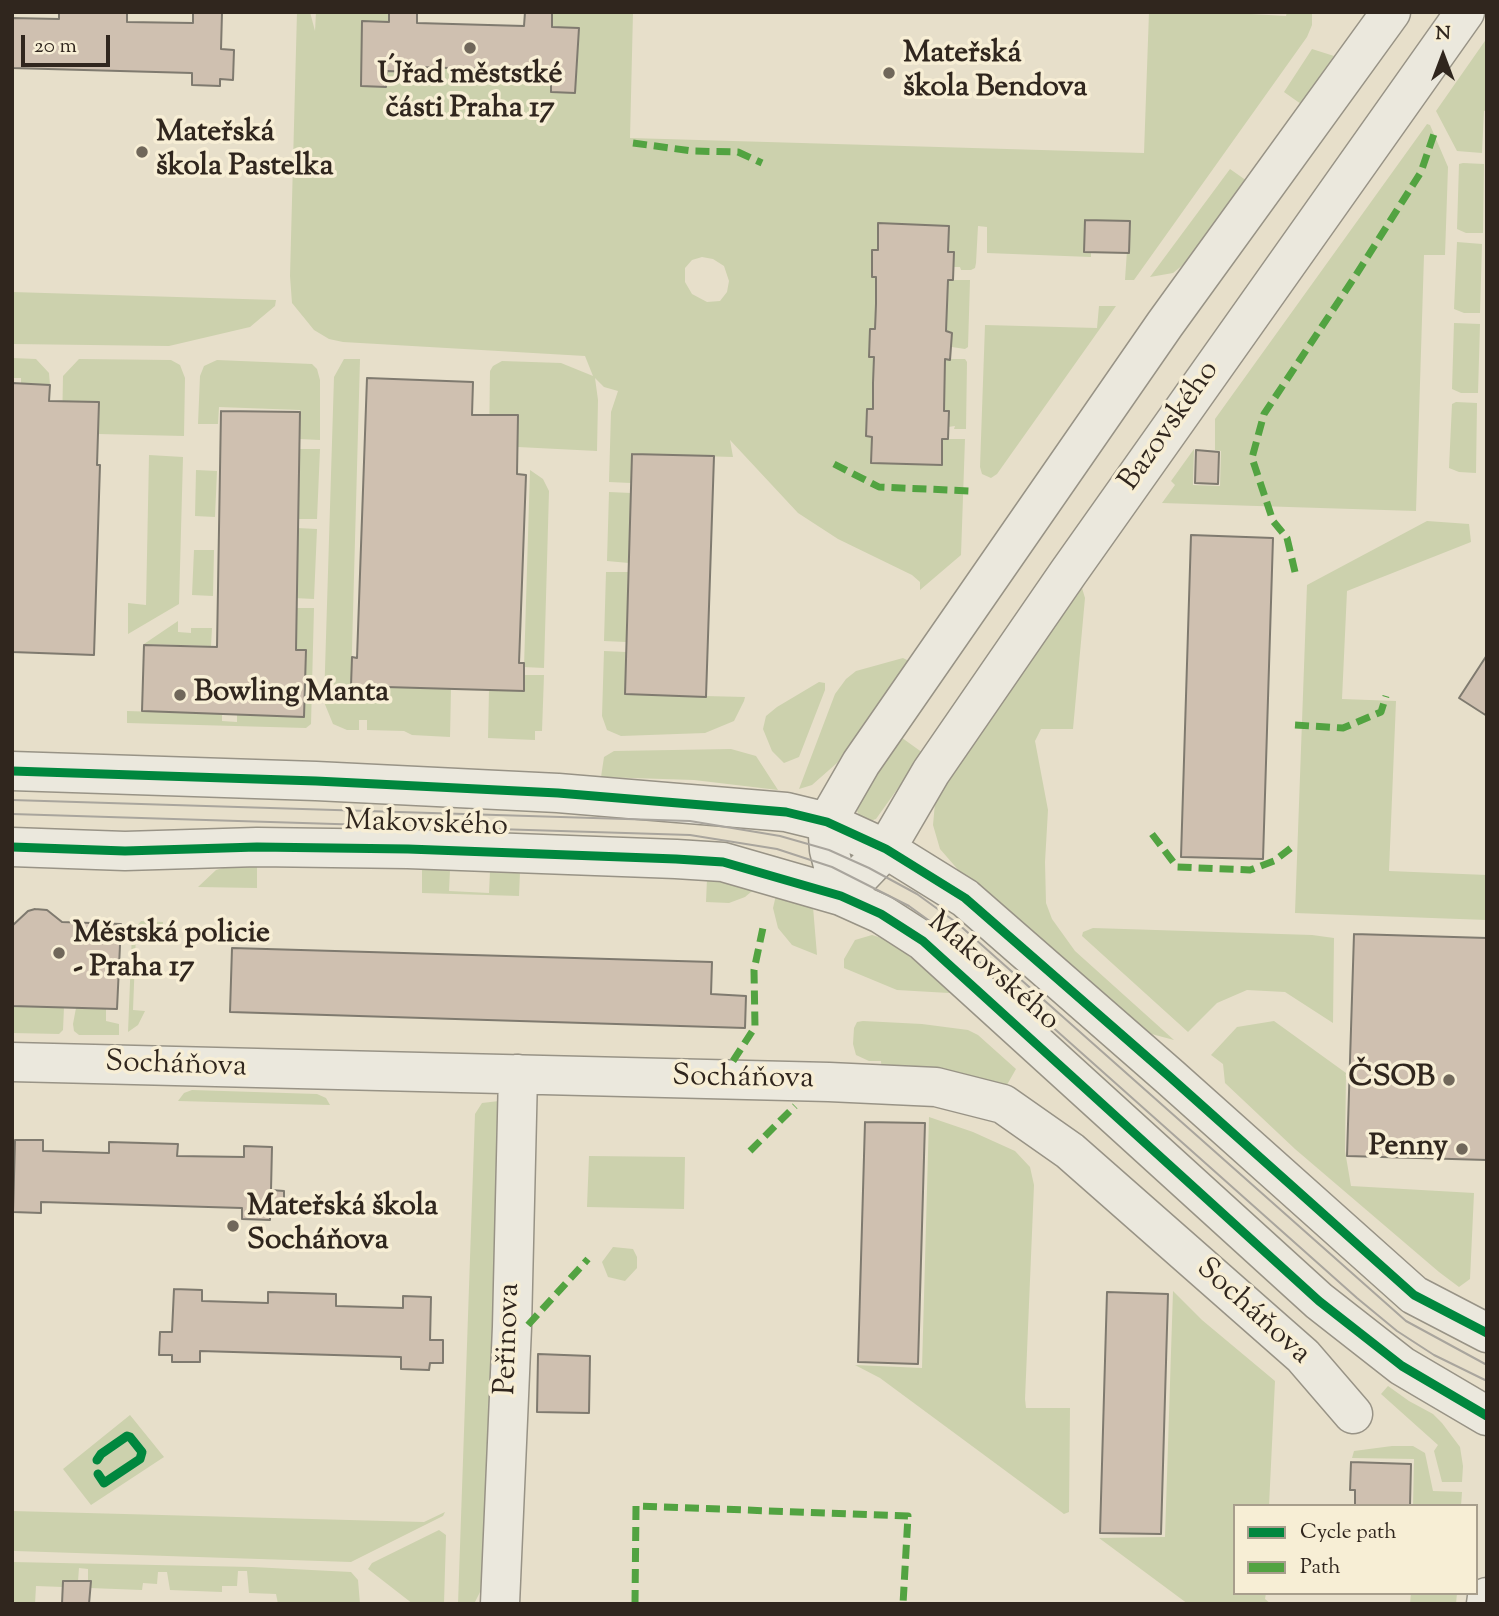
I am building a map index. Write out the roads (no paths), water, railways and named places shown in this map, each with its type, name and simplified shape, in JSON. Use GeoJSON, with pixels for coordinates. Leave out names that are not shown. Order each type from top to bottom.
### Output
{"type":"FeatureCollection","features":[{"type":"Feature","properties":{"kind":"street"},"geometry":{"type":"LineString","coordinates":[[841,896],[829,850],[827,822],[869,752],[1157,335],[1391,12]]}},
{"type":"Feature","properties":{"kind":"street","name":"Bazovského"},"geometry":{"type":"LineString","coordinates":[[841,896],[886,849],[931,772],[1068,573],[1465,12]]}},
{"type":"Feature","properties":{"kind":"street","name":"Makovského"},"geometry":{"type":"LineString","coordinates":[[12,771],[558,793],[786,812],[827,822],[886,849],[965,898],[1414,1295],[1487,1333]]}},
{"type":"Feature","properties":{"kind":"street","name":"Makovského"},"geometry":{"type":"LineString","coordinates":[[12,847],[125,851],[257,846],[676,859],[723,862],[841,896],[881,914],[923,942],[1319,1301],[1402,1366],[1487,1416]]}},
{"type":"Feature","properties":{"kind":"street","name":"Socháňova"},"geometry":{"type":"LineString","coordinates":[[12,1062],[830,1082],[936,1087],[1003,1104],[1070,1150],[1303,1356],[1353,1414]]}},
{"type":"Feature","properties":{"kind":"street","name":"Peřinova"},"geometry":{"type":"LineString","coordinates":[[500,1604],[512,1327],[518,1074]]}},
{"type":"Feature","properties":{"kind":"street"},"geometry":{"type":"LineString","coordinates":[[1486,1604],[1487,1597]]}},
{"type":"Feature","properties":{"kind":"tram line"},"geometry":{"type":"LineString","coordinates":[[12,800],[690,821],[780,836],[829,850],[917,894],[957,923],[1406,1321],[1487,1365]]}},
{"type":"Feature","properties":{"kind":"tram line"},"geometry":{"type":"LineString","coordinates":[[12,814],[690,835],[777,849],[832,867],[909,906],[949,935],[1357,1298],[1397,1331],[1434,1355],[1487,1381]]}},
{"type":"Feature","properties":{"kind":"place","name":"Úřad měststké části Praha 17"},"geometry":{"type":"Point","coordinates":[470,48]}},
{"type":"Feature","properties":{"kind":"place","name":"Mateřská škola Bendova"},"geometry":{"type":"Point","coordinates":[889,73]}},
{"type":"Feature","properties":{"kind":"place","name":"Mateřská škola Pastelka"},"geometry":{"type":"Point","coordinates":[142,152]}},
{"type":"Feature","properties":{"kind":"place","name":"Bowling Manta"},"geometry":{"type":"Point","coordinates":[180,695]}},
{"type":"Feature","properties":{"kind":"place","name":"Městská policie - Praha 17"},"geometry":{"type":"Point","coordinates":[59,953]}},
{"type":"Feature","properties":{"kind":"place","name":"ČSOB"},"geometry":{"type":"Point","coordinates":[1449,1080]}},
{"type":"Feature","properties":{"kind":"place","name":"Penny"},"geometry":{"type":"Point","coordinates":[1462,1149]}},
{"type":"Feature","properties":{"kind":"place","name":"Mateřská škola Socháňova"},"geometry":{"type":"Point","coordinates":[233,1226]}}]}
